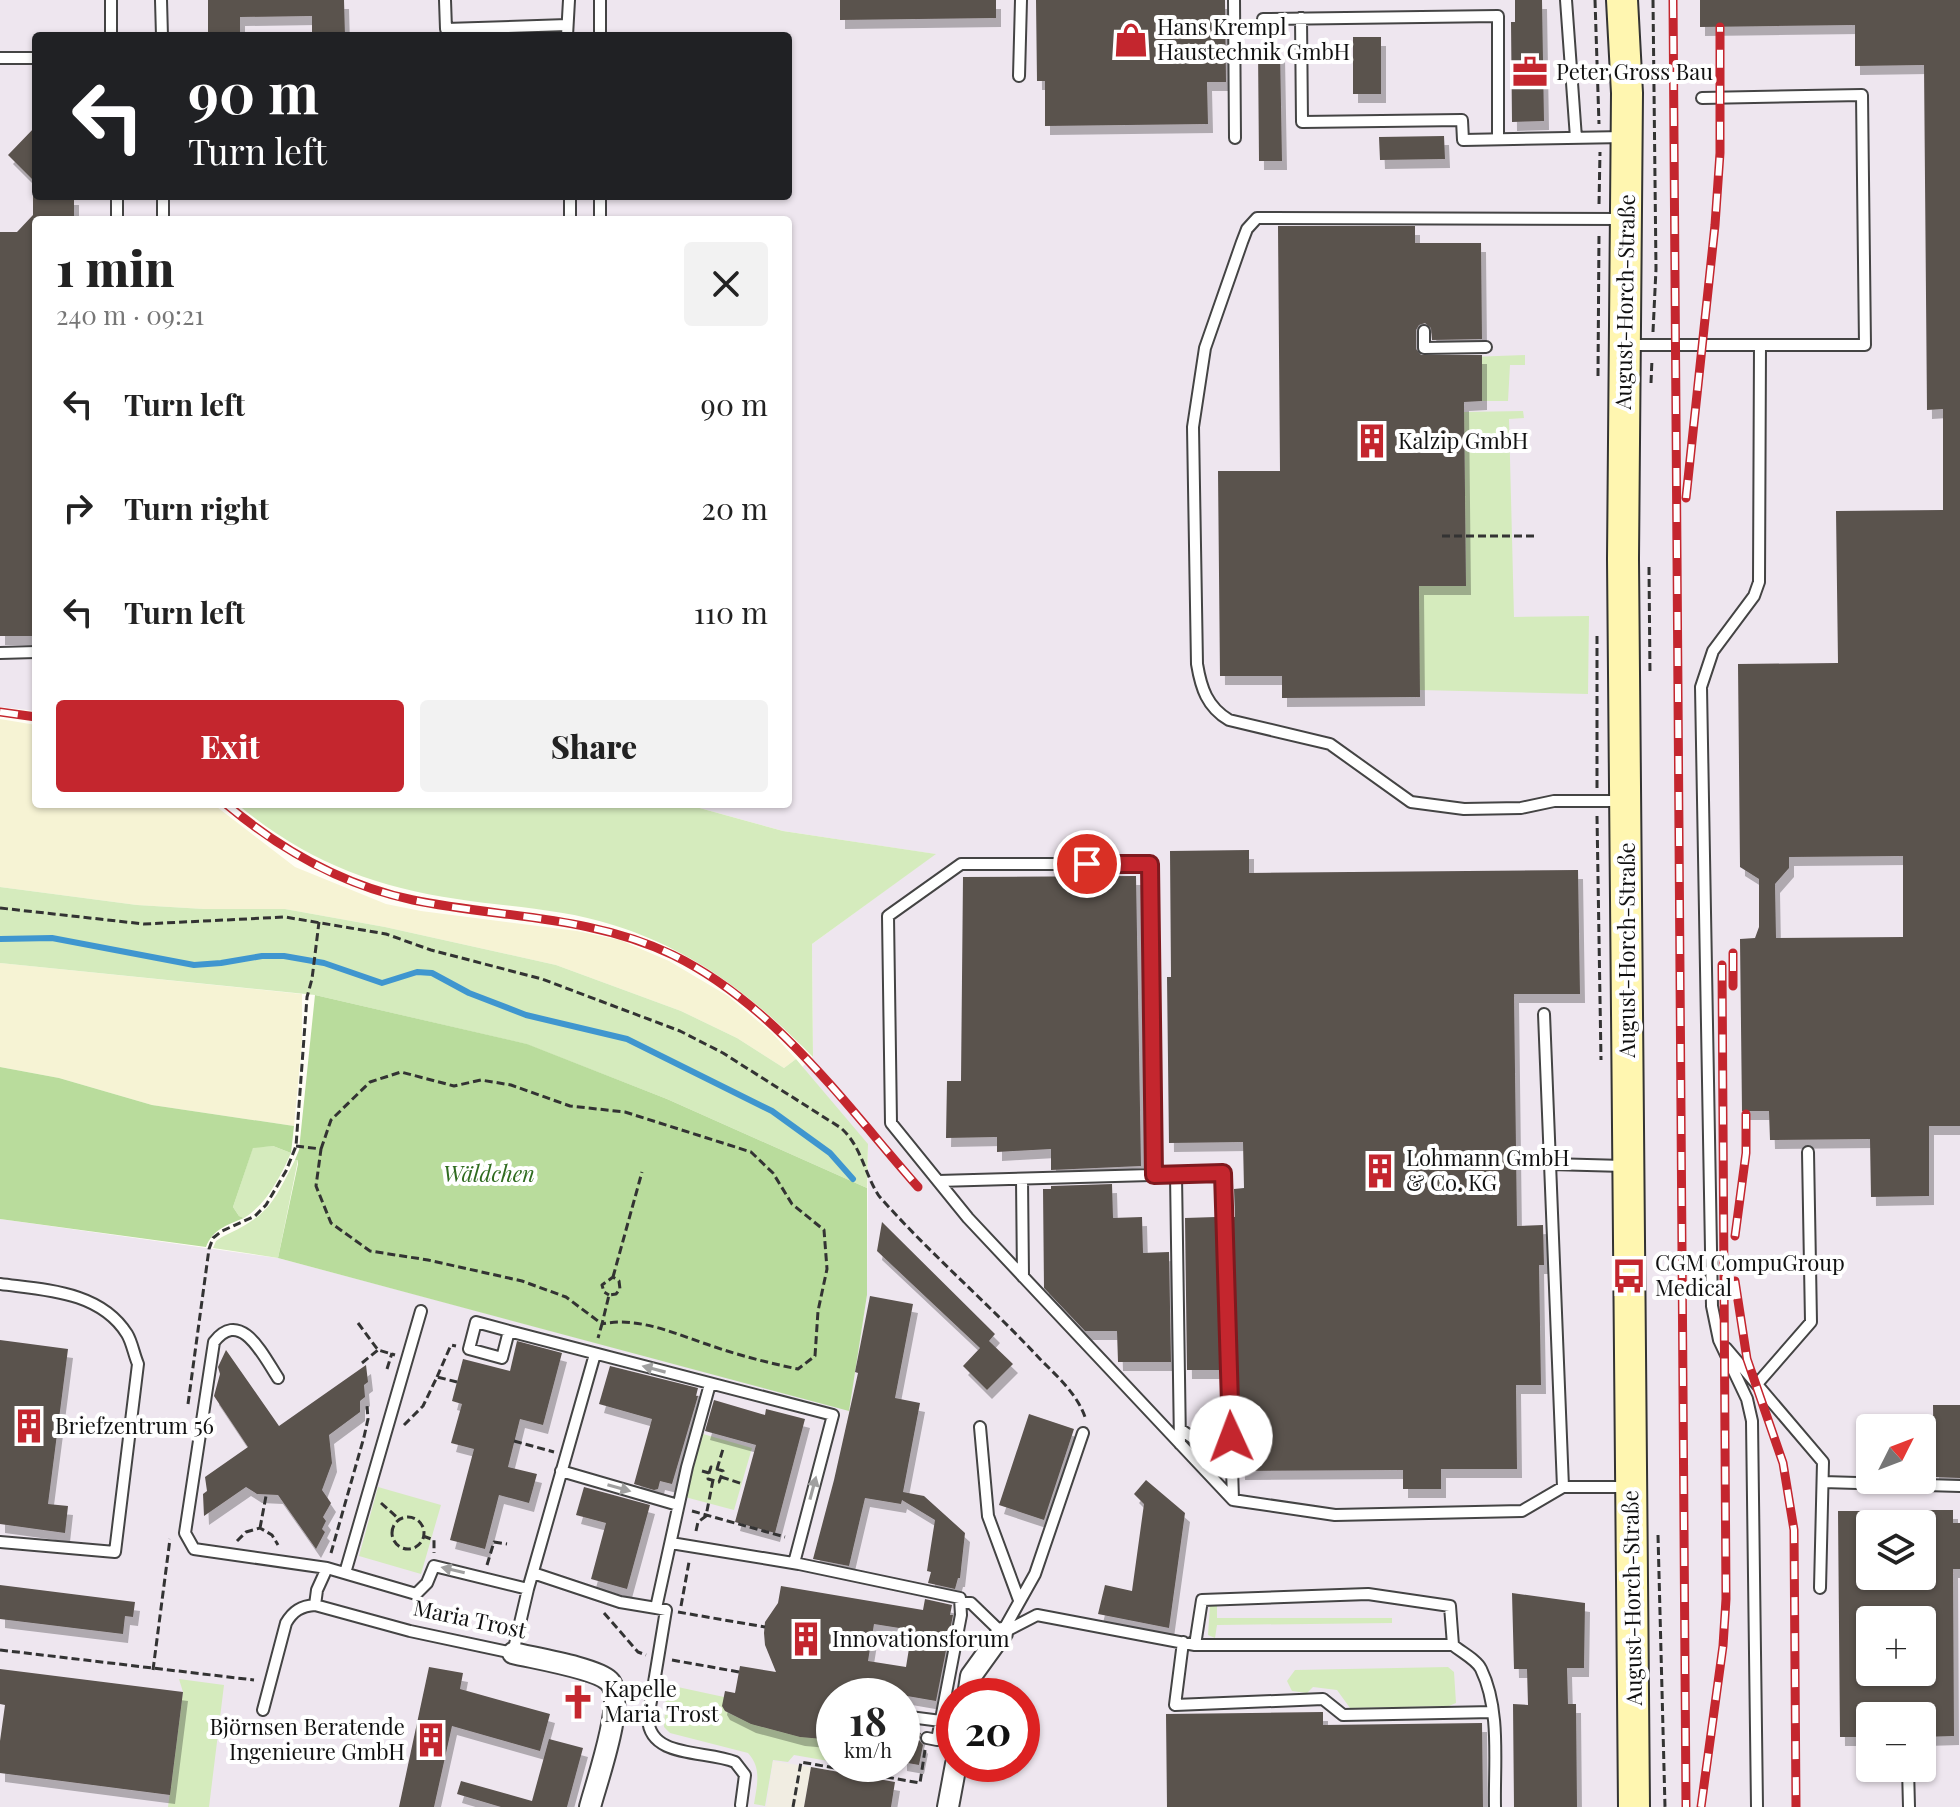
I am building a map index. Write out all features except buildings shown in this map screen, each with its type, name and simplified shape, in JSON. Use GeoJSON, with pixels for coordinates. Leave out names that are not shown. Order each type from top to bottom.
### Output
{"type":"FeatureCollection","features":[{"type":"Feature","properties":{"kind":"main road","name":"August-Horch-Straße"},"geometry":{"type":"LineString","coordinates":[[1624,5],[1626,219],[1639,345],[1623,559],[1634,1807]]}},
{"type":"Feature","properties":{"kind":"street"},"geometry":{"type":"LineString","coordinates":[[971,1678],[1002,1633]]}},
{"type":"Feature","properties":{"kind":"street","name":"Maria Trost"},"geometry":{"type":"LineString","coordinates":[[513,1653],[593,1673],[609,1681],[616,1693],[615,1710],[590,1807]]}},
{"type":"Feature","properties":{"kind":"street"},"geometry":{"type":"LineString","coordinates":[[948,1807],[953,1782]]}},
{"type":"Feature","properties":{"kind":"lane"},"geometry":{"type":"LineString","coordinates":[[111,0],[111,32]]}},
{"type":"Feature","properties":{"kind":"lane"},"geometry":{"type":"LineString","coordinates":[[161,0],[162,32]]}},
{"type":"Feature","properties":{"kind":"lane"},"geometry":{"type":"LineString","coordinates":[[445,0],[446,29],[567,30],[569,0]]}},
{"type":"Feature","properties":{"kind":"lane"},"geometry":{"type":"LineString","coordinates":[[600,0],[600,32]]}},
{"type":"Feature","properties":{"kind":"lane"},"geometry":{"type":"LineString","coordinates":[[1019,76],[1021,0]]}},
{"type":"Feature","properties":{"kind":"lane"},"geometry":{"type":"LineString","coordinates":[[1234,0],[1235,138]]}},
{"type":"Feature","properties":{"kind":"lane"},"geometry":{"type":"LineString","coordinates":[[1566,0],[1576,138]]}},
{"type":"Feature","properties":{"kind":"lane"},"geometry":{"type":"LineString","coordinates":[[1263,19],[1498,16],[1498,139]]}},
{"type":"Feature","properties":{"kind":"lane"},"geometry":{"type":"LineString","coordinates":[[1301,18],[1302,122],[1462,120],[1463,140],[1627,137]]}},
{"type":"Feature","properties":{"kind":"lane"},"geometry":{"type":"LineString","coordinates":[[0,58],[32,58]]}},
{"type":"Feature","properties":{"kind":"lane"},"geometry":{"type":"LineString","coordinates":[[1639,345],[1865,345],[1862,95],[1702,98]]}},
{"type":"Feature","properties":{"kind":"lane"},"geometry":{"type":"LineString","coordinates":[[1626,219],[1257,218],[1247,229],[1205,348],[1193,427],[1197,664],[1204,694],[1219,714],[1229,720],[1330,744],[1411,802],[1478,809],[1521,808],[1554,801],[1626,802]]}},
{"type":"Feature","properties":{"kind":"lane"},"geometry":{"type":"LineString","coordinates":[[1424,331],[1424,348],[1486,347]]}},
{"type":"Feature","properties":{"kind":"lane"},"geometry":{"type":"LineString","coordinates":[[1757,1807],[1752,1421],[1747,1399],[1719,1340],[1712,1306],[1701,687],[1713,651],[1754,596],[1759,582],[1760,345]]}},
{"type":"Feature","properties":{"kind":"lane"},"geometry":{"type":"LineString","coordinates":[[0,653],[32,652]]}},
{"type":"Feature","properties":{"kind":"lane"},"geometry":{"type":"LineString","coordinates":[[1154,1175],[1150,864],[961,864],[888,916],[891,1123],[968,1218],[1233,1500],[1335,1515],[1522,1511],[1563,1487],[1631,1487]]}},
{"type":"Feature","properties":{"kind":"lane"},"geometry":{"type":"LineString","coordinates":[[1544,1014],[1563,1487]]}},
{"type":"Feature","properties":{"kind":"lane"},"geometry":{"type":"LineString","coordinates":[[1757,1384],[1811,1322],[1808,1152]]}},
{"type":"Feature","properties":{"kind":"lane"},"geometry":{"type":"LineString","coordinates":[[1550,1164],[1628,1166]]}},
{"type":"Feature","properties":{"kind":"lane"},"geometry":{"type":"LineString","coordinates":[[938,1181],[1223,1173],[1233,1500]]}},
{"type":"Feature","properties":{"kind":"lane"},"geometry":{"type":"LineString","coordinates":[[1176,1175],[1180,1444]]}},
{"type":"Feature","properties":{"kind":"lane"},"geometry":{"type":"LineString","coordinates":[[1022,1179],[1023,1277]]}},
{"type":"Feature","properties":{"kind":"lane"},"geometry":{"type":"LineString","coordinates":[[0,1284],[62,1292],[88,1300],[110,1315],[127,1334],[138,1364],[115,1552],[0,1542]]}},
{"type":"Feature","properties":{"kind":"lane"},"geometry":{"type":"LineString","coordinates":[[345,1573],[421,1311]]}},
{"type":"Feature","properties":{"kind":"lane"},"geometry":{"type":"LineString","coordinates":[[278,1378],[253,1341],[241,1331],[229,1329],[214,1342],[185,1533],[194,1549],[327,1568],[416,1594],[427,1583],[434,1566],[528,1589]]}},
{"type":"Feature","properties":{"kind":"lane"},"geometry":{"type":"LineString","coordinates":[[509,1331],[833,1415],[794,1563]]}},
{"type":"Feature","properties":{"kind":"lane"},"geometry":{"type":"LineString","coordinates":[[1719,1340],[1823,1462],[1820,1588]]}},
{"type":"Feature","properties":{"kind":"lane"},"geometry":{"type":"LineString","coordinates":[[513,1653],[528,1589],[595,1354]]}},
{"type":"Feature","properties":{"kind":"lane"},"geometry":{"type":"LineString","coordinates":[[710,1384],[678,1505],[661,1609],[659,1659],[648,1719],[649,1731],[657,1742],[735,1762],[745,1775],[741,1805]]}},
{"type":"Feature","properties":{"kind":"lane"},"geometry":{"type":"LineString","coordinates":[[980,1427],[988,1516],[1019,1600]]}},
{"type":"Feature","properties":{"kind":"lane"},"geometry":{"type":"LineString","coordinates":[[1180,1429],[1232,1466]]}},
{"type":"Feature","properties":{"kind":"lane"},"geometry":{"type":"LineString","coordinates":[[1002,1633],[1035,1574],[1083,1433]]}},
{"type":"Feature","properties":{"kind":"lane"},"geometry":{"type":"LineString","coordinates":[[561,1471],[678,1505]]}},
{"type":"Feature","properties":{"kind":"lane"},"geometry":{"type":"LineString","coordinates":[[1823,1482],[1960,1486]]}},
{"type":"Feature","properties":{"kind":"lane"},"geometry":{"type":"LineString","coordinates":[[671,1543],[794,1563],[960,1598],[962,1603],[949,1678]]}},
{"type":"Feature","properties":{"kind":"lane"},"geometry":{"type":"LineString","coordinates":[[263,1710],[286,1623],[300,1607],[315,1605],[317,1590],[327,1568]]}},
{"type":"Feature","properties":{"kind":"lane"},"geometry":{"type":"LineString","coordinates":[[533,1573],[620,1602],[661,1609]]}},
{"type":"Feature","properties":{"kind":"lane"},"geometry":{"type":"LineString","coordinates":[[1195,1645],[1202,1600],[1368,1594],[1450,1606],[1453,1645]]}},
{"type":"Feature","properties":{"kind":"lane"},"geometry":{"type":"LineString","coordinates":[[962,1603],[971,1603],[1002,1633]]}},
{"type":"Feature","properties":{"kind":"lane","name":"Maria Trost"},"geometry":{"type":"LineString","coordinates":[[315,1605],[410,1631],[513,1653]]}},
{"type":"Feature","properties":{"kind":"lane"},"geometry":{"type":"LineString","coordinates":[[1002,1633],[1037,1615],[1195,1645],[1453,1645],[1481,1667],[1493,1712],[1495,1807]]}},
{"type":"Feature","properties":{"kind":"lane"},"geometry":{"type":"LineString","coordinates":[[1183,1642],[1175,1705],[1323,1699],[1343,1715],[1493,1712]]}},
{"type":"Feature","properties":{"kind":"lane"},"geometry":{"type":"LineString","coordinates":[[927,1738],[936,1740]]}},
{"type":"Feature","properties":{"kind":"lane"},"geometry":{"type":"LineString","coordinates":[[1908,1782],[1909,1807]]}},
{"type":"Feature","properties":{"kind":"path"},"geometry":{"type":"LineString","coordinates":[[1651,388],[1639,345],[1656,269],[1653,0]]}},
{"type":"Feature","properties":{"kind":"path"},"geometry":{"type":"LineString","coordinates":[[1442,536],[1534,536]]}},
{"type":"Feature","properties":{"kind":"path"},"geometry":{"type":"LineString","coordinates":[[1649,564],[1650,689]]}},
{"type":"Feature","properties":{"kind":"path"},"geometry":{"type":"LineString","coordinates":[[0,908],[144,924],[285,917],[386,934],[431,950],[542,979],[680,1031],[723,1053],[841,1128],[853,1139],[868,1180],[888,1206],[1012,1328],[1070,1391],[1081,1406],[1085,1419],[1083,1433]]}},
{"type":"Feature","properties":{"kind":"path"},"geometry":{"type":"LineString","coordinates":[[286,1171],[296,1146],[307,997],[319,922]]}},
{"type":"Feature","properties":{"kind":"path"},"geometry":{"type":"LineString","coordinates":[[401,1072],[454,1086],[481,1080],[511,1085],[570,1106],[625,1112],[751,1152],[773,1173],[792,1204],[824,1230],[827,1269],[818,1311],[815,1356],[798,1369],[749,1358],[674,1332],[634,1323],[602,1324],[566,1297],[522,1281],[428,1260],[370,1251],[331,1223],[316,1186],[321,1149],[331,1120],[370,1082],[401,1072]]}},
{"type":"Feature","properties":{"kind":"path"},"geometry":{"type":"LineString","coordinates":[[296,1146],[321,1149]]}},
{"type":"Feature","properties":{"kind":"path"},"geometry":{"type":"LineString","coordinates":[[613,1277],[619,1281],[620,1289],[616,1294],[609,1295],[602,1285],[613,1277],[642,1172]]}},
{"type":"Feature","properties":{"kind":"path"},"geometry":{"type":"LineString","coordinates":[[595,1354],[609,1295]]}},
{"type":"Feature","properties":{"kind":"path"},"geometry":{"type":"LineString","coordinates":[[358,1323],[378,1350],[408,1358]]}},
{"type":"Feature","properties":{"kind":"path"},"geometry":{"type":"LineString","coordinates":[[382,1448],[423,1406],[451,1345]]}},
{"type":"Feature","properties":{"kind":"path"},"geometry":{"type":"LineString","coordinates":[[362,1363],[378,1350]]}},
{"type":"Feature","properties":{"kind":"path"},"geometry":{"type":"LineString","coordinates":[[437,1377],[457,1382]]}},
{"type":"Feature","properties":{"kind":"path"},"geometry":{"type":"LineString","coordinates":[[327,1568],[364,1437],[367,1405]]}},
{"type":"Feature","properties":{"kind":"path"},"geometry":{"type":"LineString","coordinates":[[514,1441],[565,1455]]}},
{"type":"Feature","properties":{"kind":"path"},"geometry":{"type":"LineString","coordinates":[[717,1469],[723,1449]]}},
{"type":"Feature","properties":{"kind":"path"},"geometry":{"type":"LineString","coordinates":[[711,1467],[723,1471],[721,1477],[719,1482],[708,1479],[711,1467]]}},
{"type":"Feature","properties":{"kind":"path"},"geometry":{"type":"LineString","coordinates":[[721,1477],[743,1484]]}},
{"type":"Feature","properties":{"kind":"path"},"geometry":{"type":"LineString","coordinates":[[678,1624],[692,1546],[698,1522],[706,1516],[713,1480]]}},
{"type":"Feature","properties":{"kind":"path"},"geometry":{"type":"LineString","coordinates":[[368,1490],[399,1519]]}},
{"type":"Feature","properties":{"kind":"path"},"geometry":{"type":"LineString","coordinates":[[260,1528],[266,1496]]}},
{"type":"Feature","properties":{"kind":"path"},"geometry":{"type":"LineString","coordinates":[[678,1505],[706,1516],[799,1541]]}},
{"type":"Feature","properties":{"kind":"path"},"geometry":{"type":"LineString","coordinates":[[399,1519],[417,1519],[424,1530],[423,1536],[421,1542],[411,1549],[398,1546],[392,1535],[394,1523],[399,1519]]}},
{"type":"Feature","properties":{"kind":"path"},"geometry":{"type":"LineString","coordinates":[[234,1556],[237,1541],[246,1532],[260,1528],[272,1535],[279,1547],[277,1561]]}},
{"type":"Feature","properties":{"kind":"path"},"geometry":{"type":"LineString","coordinates":[[1658,1535],[1665,1807]]}},
{"type":"Feature","properties":{"kind":"path"},"geometry":{"type":"LineString","coordinates":[[423,1536],[434,1540],[434,1566]]}},
{"type":"Feature","properties":{"kind":"path"},"geometry":{"type":"LineString","coordinates":[[484,1577],[494,1542],[507,1544]]}},
{"type":"Feature","properties":{"kind":"path"},"geometry":{"type":"LineString","coordinates":[[592,1609],[606,1614],[638,1652],[659,1659]]}},
{"type":"Feature","properties":{"kind":"path"},"geometry":{"type":"LineString","coordinates":[[661,1609],[765,1627]]}},
{"type":"Feature","properties":{"kind":"path"},"geometry":{"type":"LineString","coordinates":[[674,1648],[672,1660],[739,1672]]}},
{"type":"Feature","properties":{"kind":"path"},"geometry":{"type":"LineString","coordinates":[[0,1650],[271,1682]]}},
{"type":"Feature","properties":{"kind":"path"},"geometry":{"type":"LineString","coordinates":[[793,1807],[801,1762],[920,1783],[927,1738]]}},
{"type":"Feature","properties":{"kind":"shaded area"},"geometry":{"type":"Polygon","coordinates":[[[0,0],[1960,0],[1960,1807],[0,1807],[0,1219],[278,1258],[848,1410],[867,1295],[868,1145],[802,1067],[813,1057],[812,944],[935,854],[783,831],[700,808],[792,808],[792,216],[32,216],[32,711],[0,707],[0,0]]]}},
{"type":"Feature","properties":{"kind":"shaded area"},"geometry":{"type":"Polygon","coordinates":[[[0,719],[32,724],[32,808],[218,808],[295,867],[386,904],[620,940],[669,961],[728,996],[772,1033],[796,1059],[784,1068],[737,1038],[681,1011],[556,965],[385,927],[285,909],[137,905],[0,887],[0,719]]]}},
{"type":"Feature","properties":{"kind":"shaded area"},"geometry":{"type":"Polygon","coordinates":[[[0,963],[302,994],[302,1042],[294,1126],[152,1105],[59,1078],[0,1067],[0,963]]]}},
{"type":"Feature","properties":{"kind":"shaded area"},"geometry":{"type":"Polygon","coordinates":[[[773,1761],[811,1767],[804,1807],[766,1807],[773,1761]]]}},
{"type":"Feature","properties":{"kind":"green space"},"geometry":{"type":"Polygon","coordinates":[[[1525,355],[1525,365],[1510,365],[1508,401],[1482,401],[1482,363],[1414,359],[1525,355]]]}},
{"type":"Feature","properties":{"kind":"green space"},"geometry":{"type":"Polygon","coordinates":[[[1523,411],[1524,418],[1509,419],[1514,617],[1589,616],[1588,694],[1419,690],[1419,586],[1466,586],[1464,412],[1523,411]]]}},
{"type":"Feature","properties":{"kind":"green space"},"geometry":{"type":"Polygon","coordinates":[[[242,808],[700,808],[783,831],[936,854],[812,944],[813,1057],[745,995],[696,962],[642,935],[575,915],[457,899],[396,887],[340,868],[262,823],[242,808]]]}},
{"type":"Feature","properties":{"kind":"green space"},"geometry":{"type":"Polygon","coordinates":[[[0,887],[137,905],[285,909],[385,927],[556,965],[681,1011],[737,1038],[784,1068],[796,1059],[868,1144],[867,1188],[667,1099],[526,1044],[315,995],[0,963],[0,887]]]}},
{"type":"Feature","properties":{"kind":"green space","name":"Wäldchen"},"geometry":{"type":"Polygon","coordinates":[[[315,995],[527,1044],[667,1099],[867,1188],[867,1295],[849,1411],[278,1258],[298,1164],[295,1160],[299,1150],[315,995]]]}},
{"type":"Feature","properties":{"kind":"green space"},"geometry":{"type":"Polygon","coordinates":[[[0,1067],[59,1078],[152,1105],[294,1126],[291,1153],[273,1146],[253,1148],[233,1207],[244,1218],[217,1232],[206,1247],[0,1219],[0,1067]]]}},
{"type":"Feature","properties":{"kind":"green space"},"geometry":{"type":"Polygon","coordinates":[[[273,1146],[291,1153],[287,1162],[260,1205],[244,1218],[239,1216],[233,1207],[253,1147],[273,1146]]]}},
{"type":"Feature","properties":{"kind":"green space"},"geometry":{"type":"Polygon","coordinates":[[[295,1160],[298,1160],[278,1258],[213,1248],[216,1241],[250,1222],[268,1207],[295,1160]]]}},
{"type":"Feature","properties":{"kind":"green space"},"geometry":{"type":"Polygon","coordinates":[[[703,1434],[752,1448],[734,1510],[685,1497],[703,1434]]]}},
{"type":"Feature","properties":{"kind":"green space"},"geometry":{"type":"Polygon","coordinates":[[[378,1487],[441,1505],[421,1574],[359,1556],[378,1487]]]}},
{"type":"Feature","properties":{"kind":"green space"},"geometry":{"type":"Polygon","coordinates":[[[1217,1605],[1217,1618],[1392,1618],[1392,1623],[1217,1625],[1215,1638],[1208,1635],[1210,1606],[1217,1605]]]}},
{"type":"Feature","properties":{"kind":"green space"},"geometry":{"type":"Polygon","coordinates":[[[1448,1667],[1454,1672],[1456,1703],[1449,1706],[1350,1708],[1337,1690],[1313,1687],[1307,1693],[1292,1691],[1287,1681],[1295,1670],[1448,1667]]]}},
{"type":"Feature","properties":{"kind":"green space"},"geometry":{"type":"Polygon","coordinates":[[[179,1679],[224,1685],[209,1807],[168,1807],[183,1692],[179,1679]]]}},
{"type":"Feature","properties":{"kind":"green space"},"geometry":{"type":"Polygon","coordinates":[[[673,1686],[724,1697],[725,1711],[738,1717],[765,1727],[816,1737],[816,1759],[794,1755],[788,1762],[773,1760],[765,1806],[754,1804],[757,1771],[748,1753],[670,1733],[664,1727],[666,1697],[673,1686]]]}},
{"type":"Feature","properties":{"kind":"waterway"},"geometry":{"type":"LineString","coordinates":[[0,939],[52,938],[194,965],[284,956],[324,963],[382,983],[417,972],[432,973],[469,993],[526,1015],[627,1039],[772,1111],[830,1153],[853,1179]]}},
{"type":"Feature","properties":{"kind":"railway"},"geometry":{"type":"LineString","coordinates":[[1673,0],[1686,1807]]}},
{"type":"Feature","properties":{"kind":"railway"},"geometry":{"type":"LineString","coordinates":[[1686,498],[1715,225],[1720,153],[1720,27]]}},
{"type":"Feature","properties":{"kind":"railway"},"geometry":{"type":"LineString","coordinates":[[0,712],[32,716]]}},
{"type":"Feature","properties":{"kind":"railway"},"geometry":{"type":"LineString","coordinates":[[231,808],[291,851],[362,885],[413,900],[610,932],[673,955],[710,976],[776,1028],[835,1090],[918,1187]]}},
{"type":"Feature","properties":{"kind":"railway"},"geometry":{"type":"LineString","coordinates":[[1733,953],[1733,986]]}},
{"type":"Feature","properties":{"kind":"railway"},"geometry":{"type":"LineString","coordinates":[[1701,1807],[1723,1646],[1726,1599],[1722,965]]}},
{"type":"Feature","properties":{"kind":"railway"},"geometry":{"type":"LineString","coordinates":[[1735,1236],[1746,1153],[1746,1114]]}},
{"type":"Feature","properties":{"kind":"railway"},"geometry":{"type":"LineString","coordinates":[[1735,1281],[1747,1359],[1783,1463],[1794,1530],[1796,1807]]}},
{"type":"Feature","properties":{"kind":"place","name":"Hans Krempl Haustechnik GmbH"},"geometry":{"type":"Point","coordinates":[1131,40]}},
{"type":"Feature","properties":{"kind":"place","name":"Peter Gross Bau"},"geometry":{"type":"Point","coordinates":[1530,72]}},
{"type":"Feature","properties":{"kind":"place","name":"Kalzip GmbH"},"geometry":{"type":"Point","coordinates":[1372,441]}},
{"type":"Feature","properties":{"kind":"place","name":"Lohmann GmbH & Co. KG"},"geometry":{"type":"Point","coordinates":[1380,1171]}},
{"type":"Feature","properties":{"kind":"place","name":"CGM CompuGroup Medical"},"geometry":{"type":"Point","coordinates":[1629,1276]}},
{"type":"Feature","properties":{"kind":"place","name":"Briefzentrum 56"},"geometry":{"type":"Point","coordinates":[29,1426]}},
{"type":"Feature","properties":{"kind":"place","name":"Innovationsforum"},"geometry":{"type":"Point","coordinates":[806,1639]}},
{"type":"Feature","properties":{"kind":"place","name":"Kapelle Maria Trost"},"geometry":{"type":"Point","coordinates":[578,1702]}},
{"type":"Feature","properties":{"kind":"place","name":"Björnsen Beratende Ingenieure GmbH"},"geometry":{"type":"Point","coordinates":[431,1740]}},
{"type":"Feature","properties":{"kind":"route"},"geometry":{"type":"LineString","coordinates":[[1087,864],[1150,864],[1154,1175],[1223,1173],[1231,1437]]}}]}
